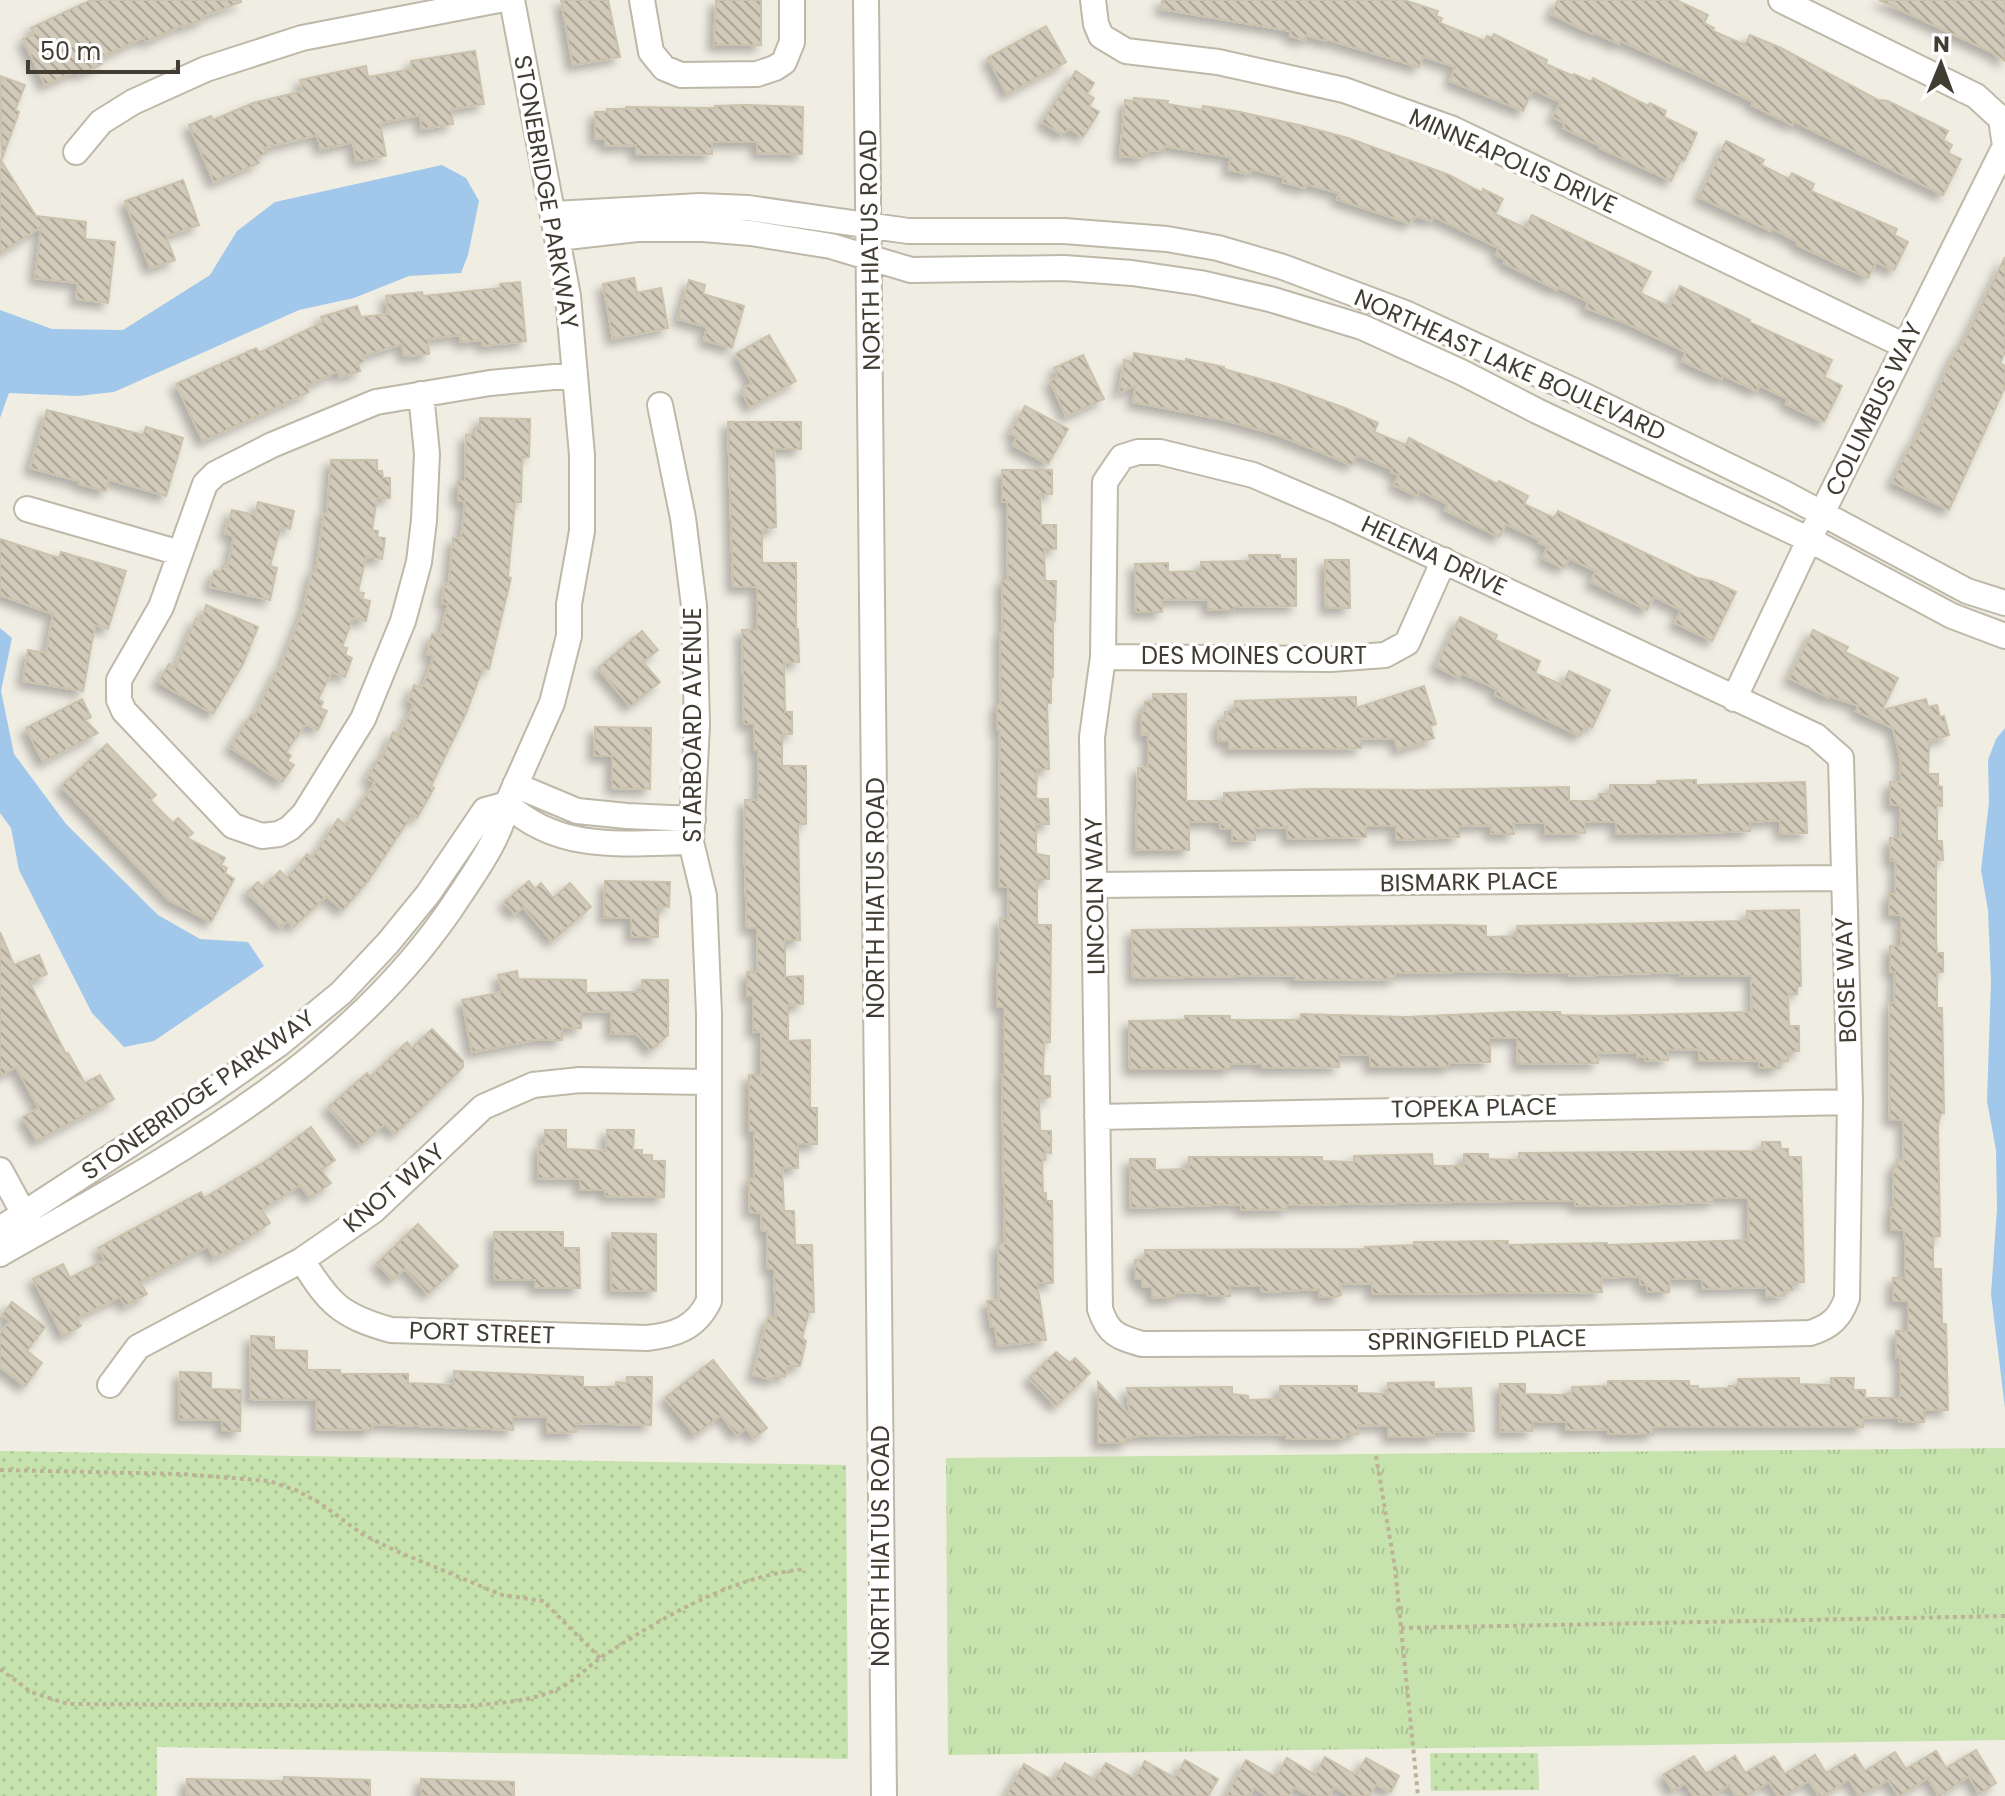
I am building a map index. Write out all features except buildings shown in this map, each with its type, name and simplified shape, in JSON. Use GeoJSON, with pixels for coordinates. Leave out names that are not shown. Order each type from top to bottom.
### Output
{"type":"FeatureCollection","features":[{"type":"Feature","properties":{"kind":"street"},"geometry":{"type":"LineString","coordinates":[[76,152],[101,122],[122,108],[206,69],[302,38],[499,0]]}},
{"type":"Feature","properties":{"kind":"street","name":"STONEBRIDGE PARKWAY"},"geometry":{"type":"LineString","coordinates":[[0,1229],[29,1224],[157,1166],[218,1127],[291,1073],[369,1007],[414,959],[444,920],[504,820],[511,794],[552,703],[569,636],[569,604],[582,531],[582,455],[568,296],[512,0]]}},
{"type":"Feature","properties":{"kind":"street"},"geometry":{"type":"LineString","coordinates":[[642,0],[651,52],[664,68],[681,75],[767,73],[784,62],[792,42],[792,0]]}},
{"type":"Feature","properties":{"kind":"street","name":"NORTH HIATUS ROAD"},"geometry":{"type":"LineString","coordinates":[[866,0],[884,1796]]}},
{"type":"Feature","properties":{"kind":"street","name":"MINNEAPOLIS DRIVE"},"geometry":{"type":"LineString","coordinates":[[1093,0],[1101,36],[1126,51],[1218,62],[1344,90],[1453,129],[1905,346]]}},
{"type":"Feature","properties":{"kind":"street","name":"COLUMBUS WAY"},"geometry":{"type":"LineString","coordinates":[[1734,699],[1821,515],[2005,146],[2001,119],[1976,96],[1781,0]]}},
{"type":"Feature","properties":{"kind":"street","name":"NORTHEAST LAKE BOULEVARD"},"geometry":{"type":"LineString","coordinates":[[556,226],[700,206],[736,207],[908,231],[1064,231],[1133,236],[1218,248],[1283,267],[1405,313],[1784,493],[1967,591],[2005,603]]}},
{"type":"Feature","properties":{"kind":"street","name":"NORTHEAST LAKE BOULEVARD"},"geometry":{"type":"LineString","coordinates":[[556,226],[751,233],[831,246],[911,270],[1064,268],[1132,273],[1242,293],[1362,327],[1810,540],[1952,616],[2005,636]]}},
{"type":"Feature","properties":{"kind":"street"},"geometry":{"type":"LineString","coordinates":[[1132,273],[1133,236]]}},
{"type":"Feature","properties":{"kind":"street"},"geometry":{"type":"LineString","coordinates":[[421,394],[427,454],[419,562],[403,621],[363,719],[304,814],[290,828],[279,834],[262,836],[233,826],[124,711],[118,690],[123,671],[161,607],[205,484],[215,474],[272,445],[376,402],[421,394],[490,383],[575,375]]}},
{"type":"Feature","properties":{"kind":"street","name":"STARBOARD AVENUE"},"geometry":{"type":"LineString","coordinates":[[660,405],[683,518],[694,606],[697,725],[692,830],[704,896],[709,1014],[707,1082],[711,1288],[704,1311],[689,1326]]}},
{"type":"Feature","properties":{"kind":"street","name":"HELENA DRIVE"},"geometry":{"type":"LineString","coordinates":[[1122,457],[1138,452],[1160,452],[1253,475],[1444,560],[1734,699]]}},
{"type":"Feature","properties":{"kind":"street","name":"LINCOLN WAY"},"geometry":{"type":"LineString","coordinates":[[1117,1336],[1105,1325],[1100,1309],[1092,737],[1103,657],[1105,482],[1122,457]]}},
{"type":"Feature","properties":{"kind":"street"},"geometry":{"type":"LineString","coordinates":[[27,509],[180,553]]}},
{"type":"Feature","properties":{"kind":"street","name":"DES MOINES COURT"},"geometry":{"type":"LineString","coordinates":[[1103,657],[1331,659],[1385,655],[1407,643],[1444,560]]}},
{"type":"Feature","properties":{"kind":"street","name":"BOISE WAY"},"geometry":{"type":"LineString","coordinates":[[1734,699],[1816,736],[1841,758],[1850,1102],[1847,1298],[1835,1321]]}},
{"type":"Feature","properties":{"kind":"street"},"geometry":{"type":"LineString","coordinates":[[511,794],[520,817],[560,837],[592,844],[692,830]]}},
{"type":"Feature","properties":{"kind":"street","name":"STONEBRIDGE PARKWAY"},"geometry":{"type":"LineString","coordinates":[[0,1254],[29,1224],[127,1148],[279,1044],[341,993],[428,894],[485,810],[511,794]]}},
{"type":"Feature","properties":{"kind":"street","name":"BISMARK PLACE"},"geometry":{"type":"LineString","coordinates":[[1095,885],[1843,878]]}},
{"type":"Feature","properties":{"kind":"street","name":"KNOT WAY"},"geometry":{"type":"LineString","coordinates":[[110,1385],[138,1347],[302,1260],[373,1211],[483,1107],[533,1085],[580,1080],[707,1082]]}},
{"type":"Feature","properties":{"kind":"street","name":"TOPEKA PLACE"},"geometry":{"type":"LineString","coordinates":[[1097,1117],[1850,1102]]}},
{"type":"Feature","properties":{"kind":"street"},"geometry":{"type":"LineString","coordinates":[[0,1170],[29,1224]]}},
{"type":"Feature","properties":{"kind":"street","name":"PORT STREET"},"geometry":{"type":"LineString","coordinates":[[302,1260],[334,1305],[360,1321],[391,1330],[647,1338],[668,1336],[689,1326]]}},
{"type":"Feature","properties":{"kind":"street","name":"SPRINGFIELD PLACE"},"geometry":{"type":"LineString","coordinates":[[1117,1336],[1142,1344],[1372,1343],[1810,1333],[1835,1321]]}},
{"type":"Feature","properties":{"kind":"path"},"geometry":{"type":"LineString","coordinates":[[1376,1456],[1395,1568],[1418,1796]]}},
{"type":"Feature","properties":{"kind":"path"},"geometry":{"type":"LineString","coordinates":[[0,1470],[181,1474],[269,1481],[320,1503],[362,1534],[394,1550],[502,1595],[543,1601],[600,1658]]}},
{"type":"Feature","properties":{"kind":"path"},"geometry":{"type":"LineString","coordinates":[[0,1669],[31,1692],[68,1704],[467,1706],[526,1699],[557,1689],[583,1674],[600,1658],[682,1610],[746,1581],[805,1569]]}},
{"type":"Feature","properties":{"kind":"path"},"geometry":{"type":"LineString","coordinates":[[1401,1628],[2005,1616]]}},
{"type":"Feature","properties":{"kind":"green space"},"geometry":{"type":"Polygon","coordinates":[[[2005,1448],[2005,1740],[948,1755],[946,1458],[2005,1448]]]}},
{"type":"Feature","properties":{"kind":"green space"},"geometry":{"type":"Polygon","coordinates":[[[0,1451],[846,1465],[848,1759],[157,1747],[157,1796],[0,1796],[0,1451]]]}},
{"type":"Feature","properties":{"kind":"green space"},"geometry":{"type":"Polygon","coordinates":[[[1430,1753],[1538,1753],[1539,1790],[1431,1791],[1430,1753]]]}},
{"type":"Feature","properties":{"kind":"water"},"geometry":{"type":"Polygon","coordinates":[[[442,165],[466,178],[479,201],[468,255],[461,273],[409,276],[354,298],[299,310],[114,392],[78,396],[9,393],[0,418],[0,310],[52,329],[123,330],[210,275],[237,231],[275,202],[442,165]]]}},
{"type":"Feature","properties":{"kind":"water"},"geometry":{"type":"Polygon","coordinates":[[[0,628],[12,638],[1,691],[14,754],[66,824],[158,915],[200,939],[248,942],[264,966],[154,1041],[124,1047],[92,1013],[19,870],[11,828],[0,813],[0,628]]]}},
{"type":"Feature","properties":{"kind":"water"},"geometry":{"type":"Polygon","coordinates":[[[2005,728],[2005,1408],[1991,1294],[1997,1209],[1996,1150],[1987,1101],[1991,981],[1988,910],[1981,870],[1989,802],[1988,760],[1996,739],[2005,728]]]}}]}
